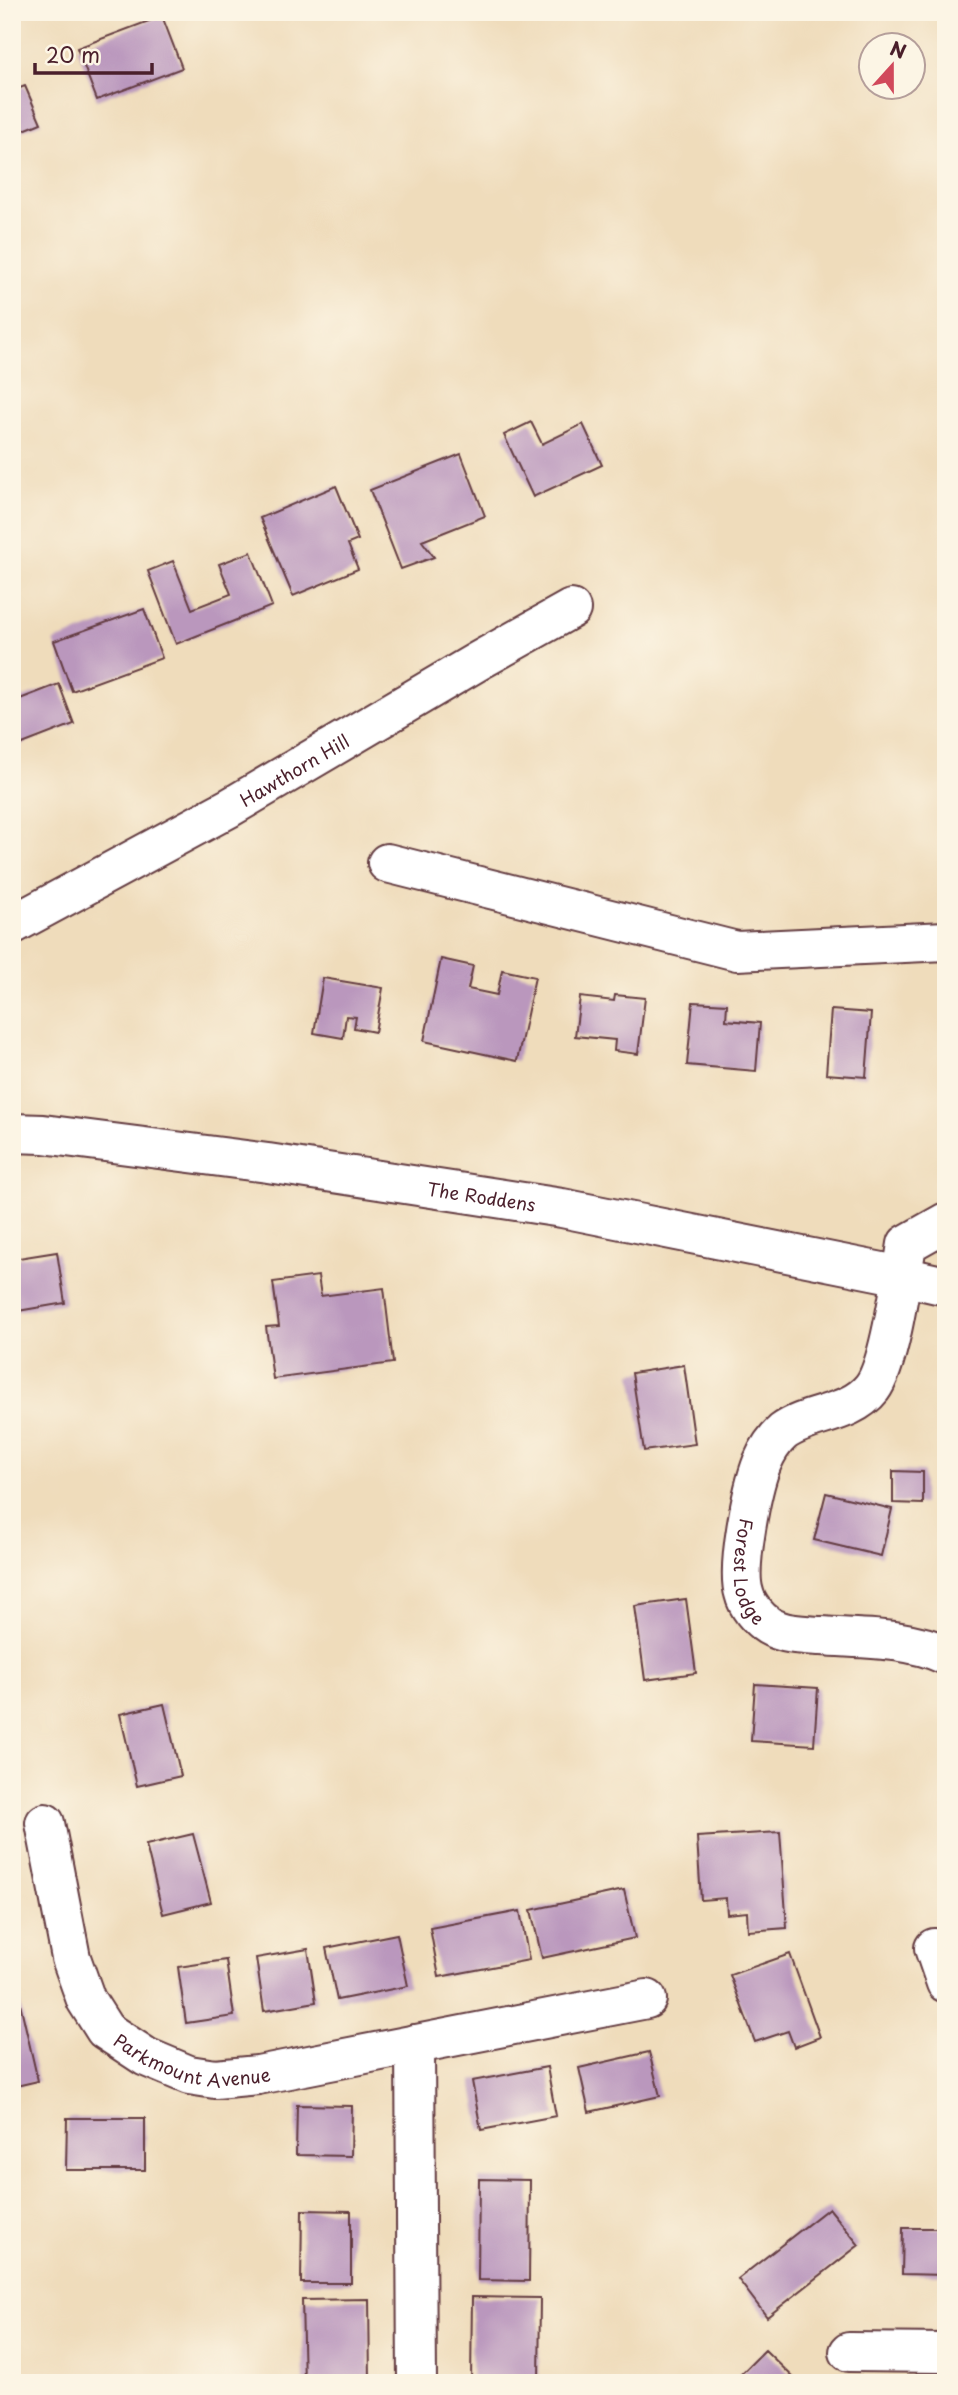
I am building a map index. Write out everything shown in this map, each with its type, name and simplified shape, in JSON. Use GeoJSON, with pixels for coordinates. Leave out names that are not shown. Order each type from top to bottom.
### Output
{"type":"FeatureCollection","features":[{"type":"Feature","properties":{"kind":"street","name":"Hawthorn Hill"},"geometry":{"type":"LineString","coordinates":[[12,925],[229,808],[571,609]]}},
{"type":"Feature","properties":{"kind":"street"},"geometry":{"type":"LineString","coordinates":[[387,863],[737,951],[946,941]]}},
{"type":"Feature","properties":{"kind":"street","name":"The Roddens"},"geometry":{"type":"LineString","coordinates":[[12,1133],[43,1134],[268,1163],[562,1208],[946,1286]]}},
{"type":"Feature","properties":{"kind":"street","name":"Forest Lodge"},"geometry":{"type":"LineString","coordinates":[[946,1222],[907,1244],[885,1357],[873,1387],[843,1409],[784,1432],[766,1455],[755,1488],[742,1563],[742,1586],[746,1599],[757,1615],[778,1630],[909,1643],[946,1655]]}},
{"type":"Feature","properties":{"kind":"street","name":"Parkmount Avenue"},"geometry":{"type":"LineString","coordinates":[[45,1823],[72,1958],[86,2000],[105,2030],[146,2057],[189,2075],[215,2079],[258,2076],[647,1998]]}},
{"type":"Feature","properties":{"kind":"street"},"geometry":{"type":"LineString","coordinates":[[415,2044],[417,2383]]}},
{"type":"Feature","properties":{"kind":"street"},"geometry":{"type":"LineString","coordinates":[[849,2352],[946,2353]]}},
{"type":"Feature","properties":{"kind":"building"},"geometry":{"type":"Polygon","coordinates":[[[162,16],[182,68],[97,100],[77,48],[162,16]]]}},
{"type":"Feature","properties":{"kind":"building"},"geometry":{"type":"Polygon","coordinates":[[[25,86],[41,123],[12,135],[12,91],[25,86]]]}},
{"type":"Feature","properties":{"kind":"building"},"geometry":{"type":"Polygon","coordinates":[[[531,422],[542,444],[583,424],[602,465],[533,497],[504,435],[531,422]]]}},
{"type":"Feature","properties":{"kind":"building"},"geometry":{"type":"Polygon","coordinates":[[[461,454],[485,516],[422,541],[434,557],[401,569],[370,490],[461,454]]]}},
{"type":"Feature","properties":{"kind":"building"},"geometry":{"type":"Polygon","coordinates":[[[336,486],[358,540],[348,544],[358,569],[293,596],[260,518],[336,486]]]}},
{"type":"Feature","properties":{"kind":"building"},"geometry":{"type":"Polygon","coordinates":[[[251,552],[272,606],[176,644],[148,571],[173,561],[192,609],[231,594],[219,564],[251,552]]]}},
{"type":"Feature","properties":{"kind":"building"},"geometry":{"type":"Polygon","coordinates":[[[144,609],[162,658],[72,691],[54,641],[144,609]]]}},
{"type":"Feature","properties":{"kind":"building"},"geometry":{"type":"Polygon","coordinates":[[[59,684],[74,724],[12,748],[12,702],[59,684]]]}},
{"type":"Feature","properties":{"kind":"building"},"geometry":{"type":"Polygon","coordinates":[[[441,959],[473,966],[468,989],[497,995],[502,970],[535,977],[517,1061],[424,1041],[441,959]]]}},
{"type":"Feature","properties":{"kind":"building"},"geometry":{"type":"Polygon","coordinates":[[[323,978],[383,988],[375,1032],[354,1028],[356,1017],[346,1016],[343,1038],[314,1033],[323,978]]]}},
{"type":"Feature","properties":{"kind":"building"},"geometry":{"type":"Polygon","coordinates":[[[615,995],[645,998],[638,1054],[614,1051],[615,1040],[575,1036],[580,997],[614,1001],[615,995]]]}},
{"type":"Feature","properties":{"kind":"building"},"geometry":{"type":"Polygon","coordinates":[[[693,1002],[727,1004],[726,1020],[760,1023],[756,1071],[687,1065],[693,1002]]]}},
{"type":"Feature","properties":{"kind":"building"},"geometry":{"type":"Polygon","coordinates":[[[831,1010],[871,1013],[866,1077],[826,1074],[831,1010]]]}},
{"type":"Feature","properties":{"kind":"building"},"geometry":{"type":"Polygon","coordinates":[[[57,1252],[65,1303],[12,1312],[12,1259],[57,1252]]]}},
{"type":"Feature","properties":{"kind":"building"},"geometry":{"type":"Polygon","coordinates":[[[318,1276],[321,1296],[384,1288],[393,1363],[273,1379],[266,1327],[279,1326],[273,1282],[318,1276]]]}},
{"type":"Feature","properties":{"kind":"building"},"geometry":{"type":"Polygon","coordinates":[[[684,1365],[695,1444],[644,1451],[632,1373],[684,1365]]]}},
{"type":"Feature","properties":{"kind":"building"},"geometry":{"type":"Polygon","coordinates":[[[893,1471],[923,1472],[923,1504],[893,1503],[893,1471]]]}},
{"type":"Feature","properties":{"kind":"building"},"geometry":{"type":"Polygon","coordinates":[[[826,1493],[892,1509],[881,1556],[814,1540],[826,1493]]]}},
{"type":"Feature","properties":{"kind":"building"},"geometry":{"type":"Polygon","coordinates":[[[686,1599],[696,1673],[645,1680],[635,1606],[686,1599]]]}},
{"type":"Feature","properties":{"kind":"building"},"geometry":{"type":"Polygon","coordinates":[[[755,1684],[818,1688],[814,1745],[751,1741],[755,1684]]]}},
{"type":"Feature","properties":{"kind":"building"},"geometry":{"type":"Polygon","coordinates":[[[164,1704],[181,1776],[137,1786],[120,1714],[164,1704]]]}},
{"type":"Feature","properties":{"kind":"building"},"geometry":{"type":"Polygon","coordinates":[[[780,1832],[787,1928],[748,1931],[747,1912],[727,1914],[726,1898],[701,1900],[697,1837],[780,1832]]]}},
{"type":"Feature","properties":{"kind":"building"},"geometry":{"type":"Polygon","coordinates":[[[193,1834],[211,1902],[163,1914],[146,1845],[193,1834]]]}},
{"type":"Feature","properties":{"kind":"building"},"geometry":{"type":"Polygon","coordinates":[[[624,1890],[635,1938],[542,1958],[531,1910],[624,1890]]]}},
{"type":"Feature","properties":{"kind":"building"},"geometry":{"type":"Polygon","coordinates":[[[520,1911],[529,1960],[439,1977],[430,1928],[520,1911]]]}},
{"type":"Feature","properties":{"kind":"building"},"geometry":{"type":"Polygon","coordinates":[[[397,1934],[408,1986],[337,2000],[326,1948],[397,1934]]]}},
{"type":"Feature","properties":{"kind":"building"},"geometry":{"type":"Polygon","coordinates":[[[308,1949],[316,2002],[264,2011],[256,1958],[308,1949]]]}},
{"type":"Feature","properties":{"kind":"building"},"geometry":{"type":"Polygon","coordinates":[[[790,1954],[820,2037],[794,2047],[788,2031],[755,2042],[730,1975],[790,1954]]]}},
{"type":"Feature","properties":{"kind":"building"},"geometry":{"type":"Polygon","coordinates":[[[226,1960],[234,2016],[186,2023],[178,1967],[226,1960]]]}},
{"type":"Feature","properties":{"kind":"building"},"geometry":{"type":"Polygon","coordinates":[[[17,1990],[38,2081],[12,2087],[12,1991],[17,1990]]]}},
{"type":"Feature","properties":{"kind":"building"},"geometry":{"type":"Polygon","coordinates":[[[649,2052],[660,2096],[589,2112],[579,2068],[649,2052]]]}},
{"type":"Feature","properties":{"kind":"building"},"geometry":{"type":"Polygon","coordinates":[[[547,2067],[556,2116],[481,2130],[472,2081],[547,2067]]]}},
{"type":"Feature","properties":{"kind":"building"},"geometry":{"type":"Polygon","coordinates":[[[297,2105],[352,2106],[351,2156],[296,2155],[297,2105]]]}},
{"type":"Feature","properties":{"kind":"building"},"geometry":{"type":"Polygon","coordinates":[[[67,2118],[145,2118],[145,2170],[66,2170],[67,2118]]]}},
{"type":"Feature","properties":{"kind":"building"},"geometry":{"type":"Polygon","coordinates":[[[479,2179],[530,2180],[529,2281],[478,2280],[479,2179]]]}},
{"type":"Feature","properties":{"kind":"building"},"geometry":{"type":"Polygon","coordinates":[[[829,2208],[859,2245],[767,2317],[738,2279],[829,2208]]]}},
{"type":"Feature","properties":{"kind":"building"},"geometry":{"type":"Polygon","coordinates":[[[302,2210],[351,2211],[351,2283],[301,2283],[302,2210]]]}},
{"type":"Feature","properties":{"kind":"building"},"geometry":{"type":"Polygon","coordinates":[[[903,2228],[946,2228],[946,2275],[902,2274],[903,2228]]]}},
{"type":"Feature","properties":{"kind":"building"},"geometry":{"type":"Polygon","coordinates":[[[472,2297],[540,2298],[539,2383],[471,2383],[472,2297]]]}},
{"type":"Feature","properties":{"kind":"building"},"geometry":{"type":"Polygon","coordinates":[[[369,2299],[370,2383],[304,2383],[302,2300],[369,2299]]]}},
{"type":"Feature","properties":{"kind":"building"},"geometry":{"type":"Polygon","coordinates":[[[765,2350],[799,2383],[734,2381],[765,2350]]]}}]}
